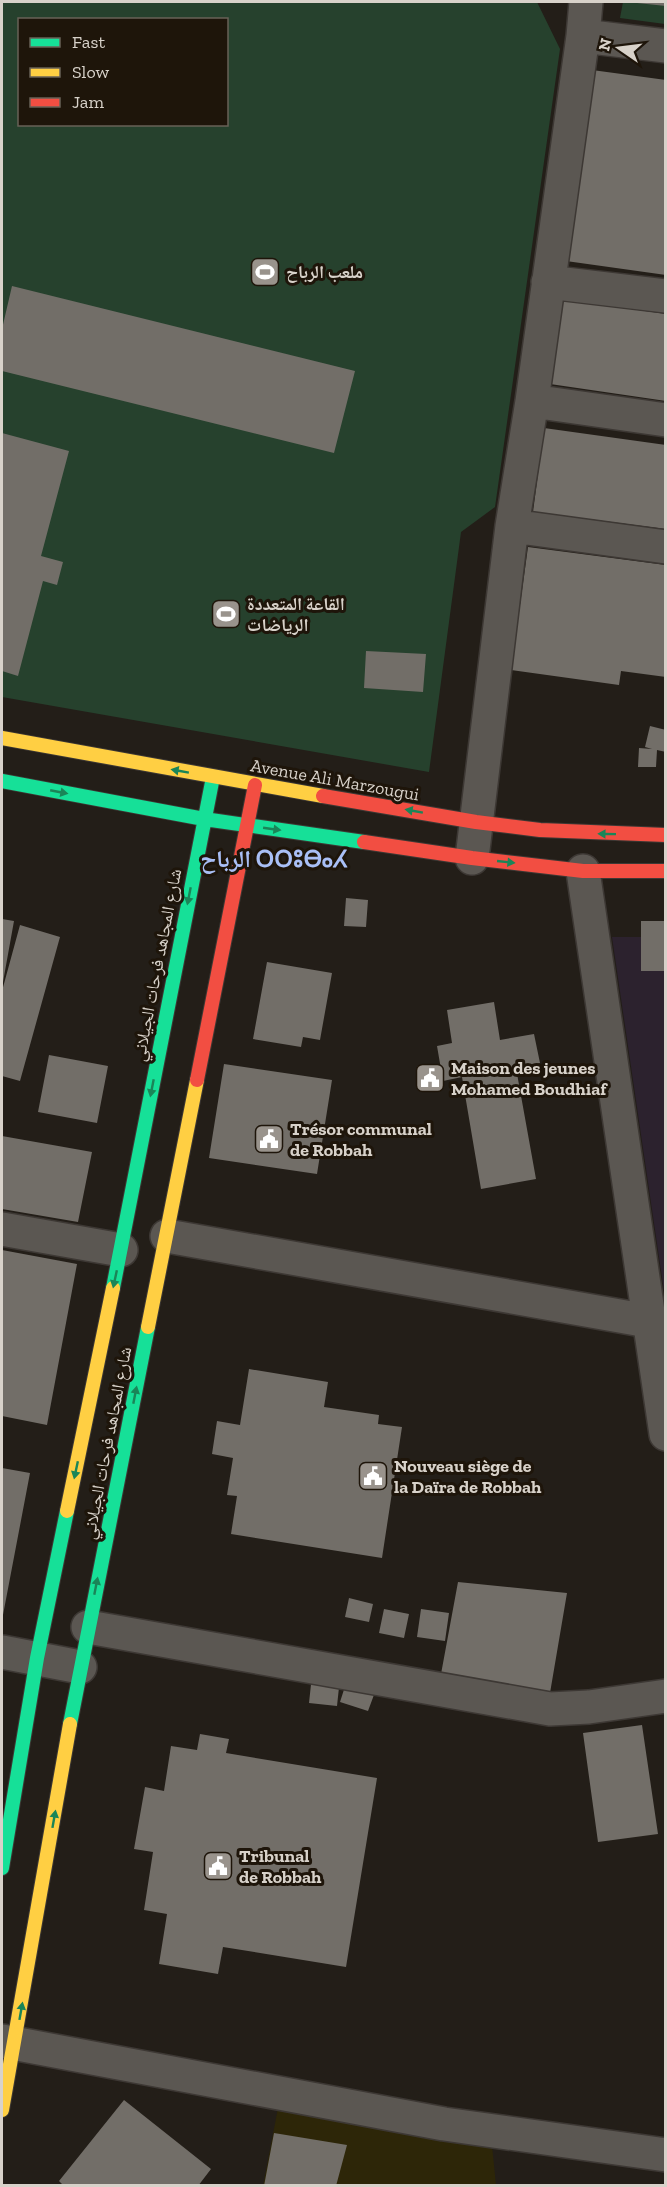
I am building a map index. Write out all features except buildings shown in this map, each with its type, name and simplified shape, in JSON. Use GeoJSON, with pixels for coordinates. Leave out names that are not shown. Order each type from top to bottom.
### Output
{"type":"FeatureCollection","features":[{"type":"Feature","properties":{"kind":"street"},"geometry":{"type":"LineString","coordinates":[[472,858],[512,526],[532,402],[586,2]]}},
{"type":"Feature","properties":{"kind":"street"},"geometry":{"type":"LineString","coordinates":[[583,36],[666,46]]}},
{"type":"Feature","properties":{"kind":"street"},"geometry":{"type":"LineString","coordinates":[[548,282],[666,296]]}},
{"type":"Feature","properties":{"kind":"street"},"geometry":{"type":"LineString","coordinates":[[532,402],[666,420]]}},
{"type":"Feature","properties":{"kind":"street"},"geometry":{"type":"LineString","coordinates":[[512,526],[666,547]]}},
{"type":"Feature","properties":{"kind":"street","name":"Avenue Ali Marzougui"},"geometry":{"type":"LineString","coordinates":[[2,738],[255,785],[476,822],[540,830],[666,835]]}},
{"type":"Feature","properties":{"kind":"street","name":"شارع المجاهد فرحات الجيلاني"},"geometry":{"type":"LineString","coordinates":[[2,1868],[37,1658],[213,777]]}},
{"type":"Feature","properties":{"kind":"street"},"geometry":{"type":"LineString","coordinates":[[2,782],[247,826],[472,858],[583,871],[666,871]]}},
{"type":"Feature","properties":{"kind":"street","name":"شارع المجاهد فرحات الجيلاني"},"geometry":{"type":"LineString","coordinates":[[2,2110],[8,2043],[255,785]]}},
{"type":"Feature","properties":{"kind":"street"},"geometry":{"type":"LineString","coordinates":[[583,871],[666,1434]]}},
{"type":"Feature","properties":{"kind":"street"},"geometry":{"type":"LineString","coordinates":[[2,1228],[120,1250]]}},
{"type":"Feature","properties":{"kind":"street"},"geometry":{"type":"LineString","coordinates":[[167,1236],[648,1321]]}},
{"type":"Feature","properties":{"kind":"street"},"geometry":{"type":"LineString","coordinates":[[88,1627],[550,1709],[589,1707],[666,1696]]}},
{"type":"Feature","properties":{"kind":"street"},"geometry":{"type":"LineString","coordinates":[[2,1652],[80,1667]]}},
{"type":"Feature","properties":{"kind":"street"},"geometry":{"type":"LineString","coordinates":[[8,2043],[444,2124],[666,2154]]}},
{"type":"Feature","properties":{"kind":"shaded area"},"geometry":{"type":"Polygon","coordinates":[[[612,937],[665,937],[665,1298],[612,937]]]}},
{"type":"Feature","properties":{"kind":"green space","name":"ملعب الرباح"},"geometry":{"type":"Polygon","coordinates":[[[2,2],[537,2],[560,49],[495,507],[461,532],[429,772],[2,697],[2,2]]]}},
{"type":"Feature","properties":{"kind":"green space"},"geometry":{"type":"Polygon","coordinates":[[[623,2],[665,2],[665,24],[620,18],[623,2]]]}},
{"type":"Feature","properties":{"kind":"sand"},"geometry":{"type":"Polygon","coordinates":[[[278,2108],[489,2116],[496,2185],[263,2186],[278,2108]]]}},
{"type":"Feature","properties":{"kind":"traffic: fast"},"geometry":{"type":"LineString","coordinates":[[113,1288],[213,777]]}},
{"type":"Feature","properties":{"kind":"traffic: fast"},"geometry":{"type":"LineString","coordinates":[[2,781],[204,819],[364,842]]}},
{"type":"Feature","properties":{"kind":"traffic: fast"},"geometry":{"type":"LineString","coordinates":[[70,1724],[148,1327]]}},
{"type":"Feature","properties":{"kind":"traffic: fast"},"geometry":{"type":"LineString","coordinates":[[2,1868],[37,1658],[67,1511]]}},
{"type":"Feature","properties":{"kind":"traffic: slow"},"geometry":{"type":"LineString","coordinates":[[2,738],[323,796]]}},
{"type":"Feature","properties":{"kind":"traffic: slow"},"geometry":{"type":"LineString","coordinates":[[148,1327],[197,1080]]}},
{"type":"Feature","properties":{"kind":"traffic: slow"},"geometry":{"type":"LineString","coordinates":[[67,1511],[113,1288]]}},
{"type":"Feature","properties":{"kind":"traffic: slow"},"geometry":{"type":"LineString","coordinates":[[2,2110],[70,1724]]}},
{"type":"Feature","properties":{"kind":"traffic: jam"},"geometry":{"type":"LineString","coordinates":[[197,1080],[255,785]]}},
{"type":"Feature","properties":{"kind":"traffic: jam"},"geometry":{"type":"LineString","coordinates":[[323,796],[476,822],[540,830],[666,835]]}},
{"type":"Feature","properties":{"kind":"traffic: jam"},"geometry":{"type":"LineString","coordinates":[[364,842],[583,871],[666,871]]}},
{"type":"Feature","properties":{"kind":"place","name":"ملعب الرباح"},"geometry":{"type":"Point","coordinates":[265,272]}},
{"type":"Feature","properties":{"kind":"place","name":"القاعة المتعددة الرياضات"},"geometry":{"type":"Point","coordinates":[226,614]}},
{"type":"Feature","properties":{"kind":"place","name":"Maison des jeunes Mohamed Boudhiaf"},"geometry":{"type":"Point","coordinates":[430,1078]}},
{"type":"Feature","properties":{"kind":"place","name":"Trésor communal de Robbah"},"geometry":{"type":"Point","coordinates":[269,1139]}},
{"type":"Feature","properties":{"kind":"place","name":"Nouveau siège de la Daïra de Robbah"},"geometry":{"type":"Point","coordinates":[373,1476]}},
{"type":"Feature","properties":{"kind":"place","name":"Tribunal de Robbah"},"geometry":{"type":"Point","coordinates":[218,1866]}},
{"type":"Feature","properties":{"kind":"district","name":"الرباح ⵔⵔⵓⴱⴰⵃ"},"geometry":{"type":"Point","coordinates":[274,858]}}]}
